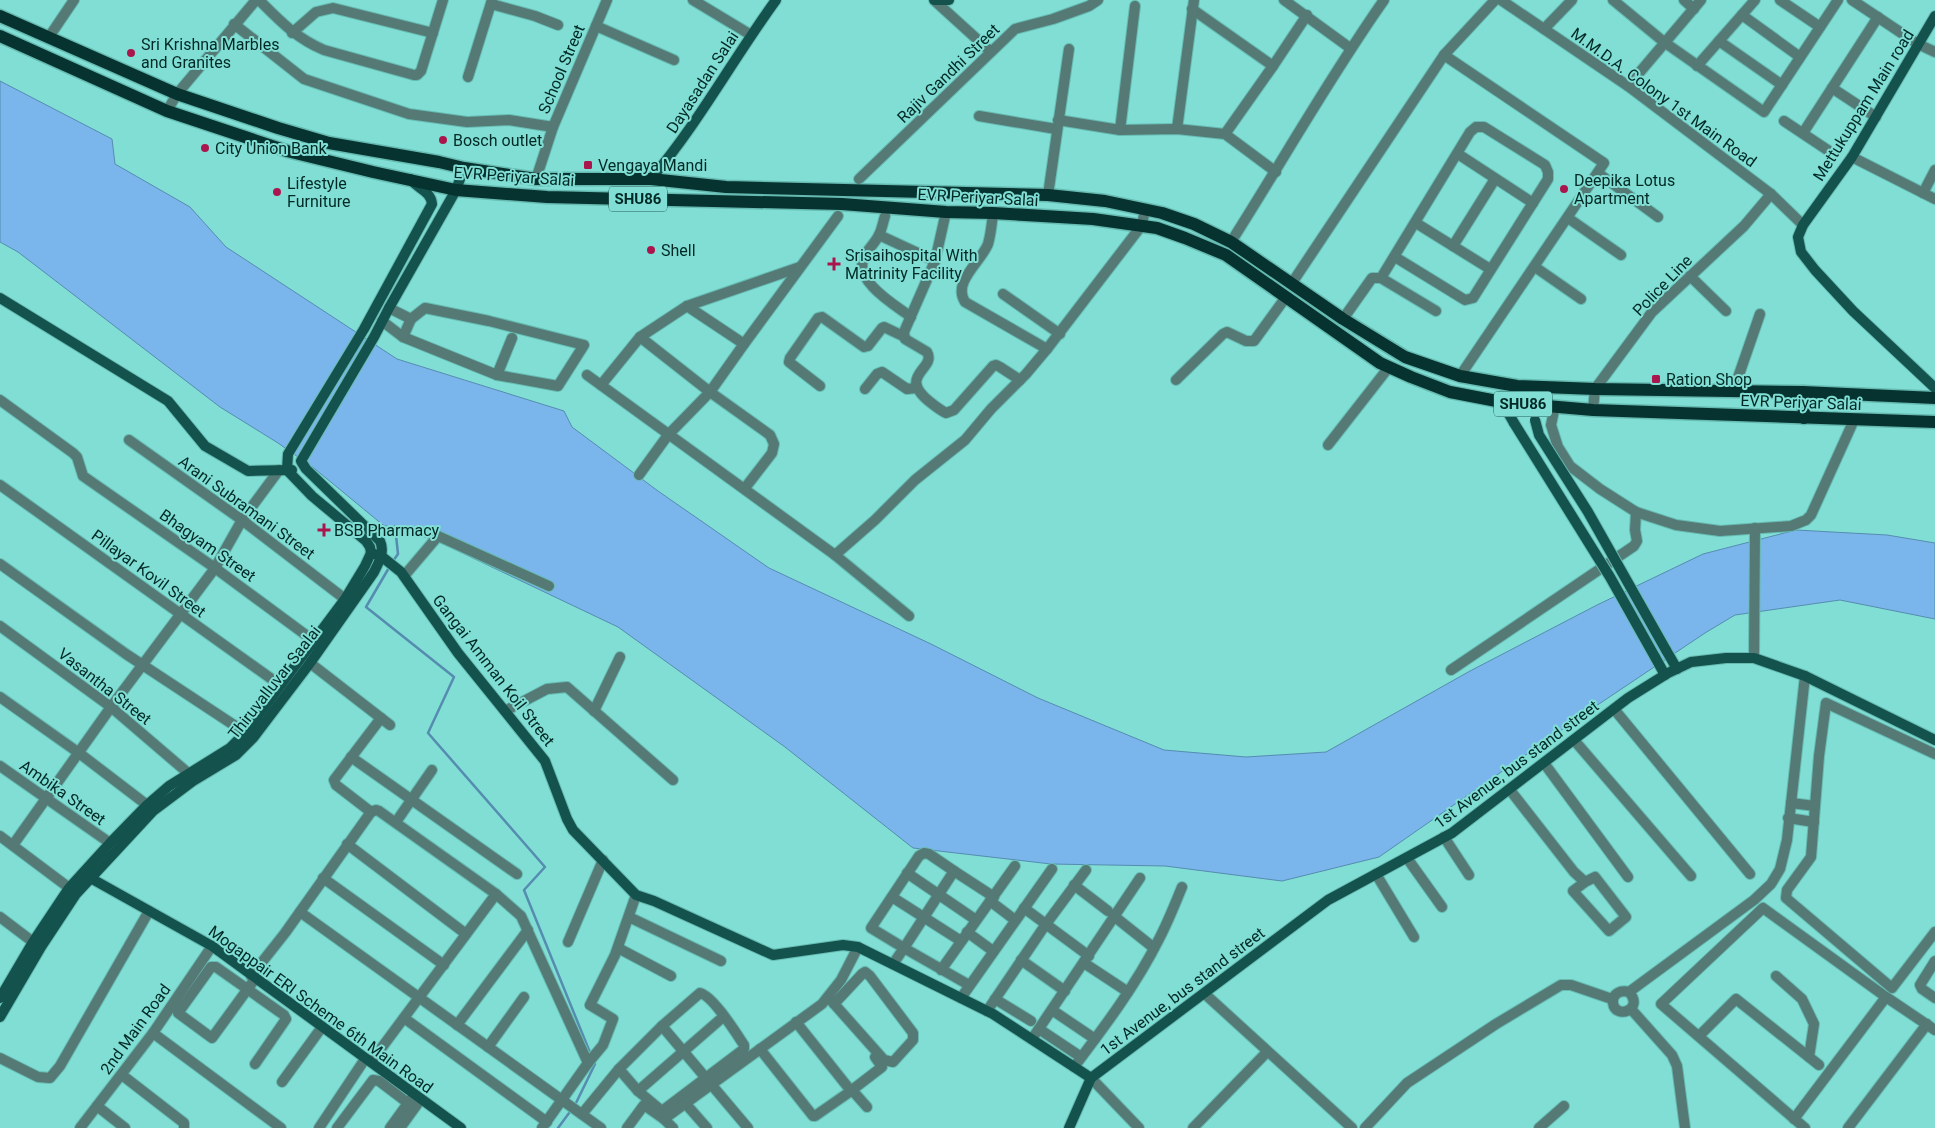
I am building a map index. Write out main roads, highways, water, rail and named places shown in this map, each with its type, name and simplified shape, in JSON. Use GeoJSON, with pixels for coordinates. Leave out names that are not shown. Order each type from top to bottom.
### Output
{"type":"FeatureCollection","features":[{"type":"Feature","properties":{"kind":"main road","name":"EVR Periyar Salai"},"geometry":{"type":"LineString","coordinates":[[0,16],[177,94],[278,128],[329,143],[464,168],[536,179],[651,179],[726,187],[1048,195],[1105,201],[1145,209],[1194,224],[1231,242],[1343,319],[1405,357],[1460,376],[1517,386],[1803,392],[1935,398]]}},
{"type":"Feature","properties":{"kind":"main road","name":"EVR Periyar Salai"},"geometry":{"type":"LineString","coordinates":[[0,36],[168,111],[287,151],[456,190],[547,197],[832,204],[1093,219],[1142,225],[1185,238],[1226,255],[1372,358],[1450,392],[1502,402],[1594,410],[1935,422]]}},
{"type":"Feature","properties":{"kind":"main road"},"geometry":{"type":"LineString","coordinates":[[435,184],[439,162]]}},
{"type":"Feature","properties":{"kind":"main road"},"geometry":{"type":"LineString","coordinates":[[1803,392],[1804,418]]}},
{"type":"Feature","properties":{"kind":"water"},"geometry":{"type":"Polygon","coordinates":[[[0,81],[112,139],[115,164],[190,207],[226,247],[397,359],[564,411],[572,427],[658,491],[769,568],[931,644],[1038,698],[1164,750],[1246,757],[1326,752],[1470,671],[1597,605],[1703,554],[1796,530],[1887,535],[1935,543],[1935,619],[1840,600],[1735,615],[1593,708],[1379,857],[1282,881],[1165,866],[1051,864],[913,848],[785,747],[618,627],[435,540],[383,525],[315,469],[278,443],[220,407],[18,252],[0,242],[0,81]]]}},
{"type":"Feature","properties":{"kind":"waterway"},"geometry":{"type":"LineString","coordinates":[[393,561],[398,554],[395,526]]}},
{"type":"Feature","properties":{"kind":"waterway"},"geometry":{"type":"LineString","coordinates":[[390,566],[366,607],[454,677],[428,733],[545,867],[524,890],[591,1055]]}},
{"type":"Feature","properties":{"kind":"waterway"},"geometry":{"type":"LineString","coordinates":[[575,1105],[595,1064],[593,1060]]}},
{"type":"Feature","properties":{"kind":"waterway"},"geometry":{"type":"LineString","coordinates":[[558,1128],[572,1109]]}},
{"type":"Feature","properties":{"kind":"place","name":"Sri Krishna Marbles and Granites"},"geometry":{"type":"Point","coordinates":[131,53]}},
{"type":"Feature","properties":{"kind":"place","name":"Bosch outlet"},"geometry":{"type":"Point","coordinates":[443,140]}},
{"type":"Feature","properties":{"kind":"place","name":"City Union Bank"},"geometry":{"type":"Point","coordinates":[205,148]}},
{"type":"Feature","properties":{"kind":"place","name":"Vengaya Mandi"},"geometry":{"type":"Point","coordinates":[588,165]}},
{"type":"Feature","properties":{"kind":"place","name":"Deepika Lotus Apartment"},"geometry":{"type":"Point","coordinates":[1564,189]}},
{"type":"Feature","properties":{"kind":"place","name":"Lifestyle Furniture"},"geometry":{"type":"Point","coordinates":[277,192]}},
{"type":"Feature","properties":{"kind":"place","name":"Shell"},"geometry":{"type":"Point","coordinates":[651,250]}},
{"type":"Feature","properties":{"kind":"place","name":"Srisaihospital With Matrinity Facility"},"geometry":{"type":"Point","coordinates":[834,264]}},
{"type":"Feature","properties":{"kind":"place","name":"Ration Shop"},"geometry":{"type":"Point","coordinates":[1656,379]}},
{"type":"Feature","properties":{"kind":"place","name":"BSB Pharmacy"},"geometry":{"type":"Point","coordinates":[324,530]}}]}
